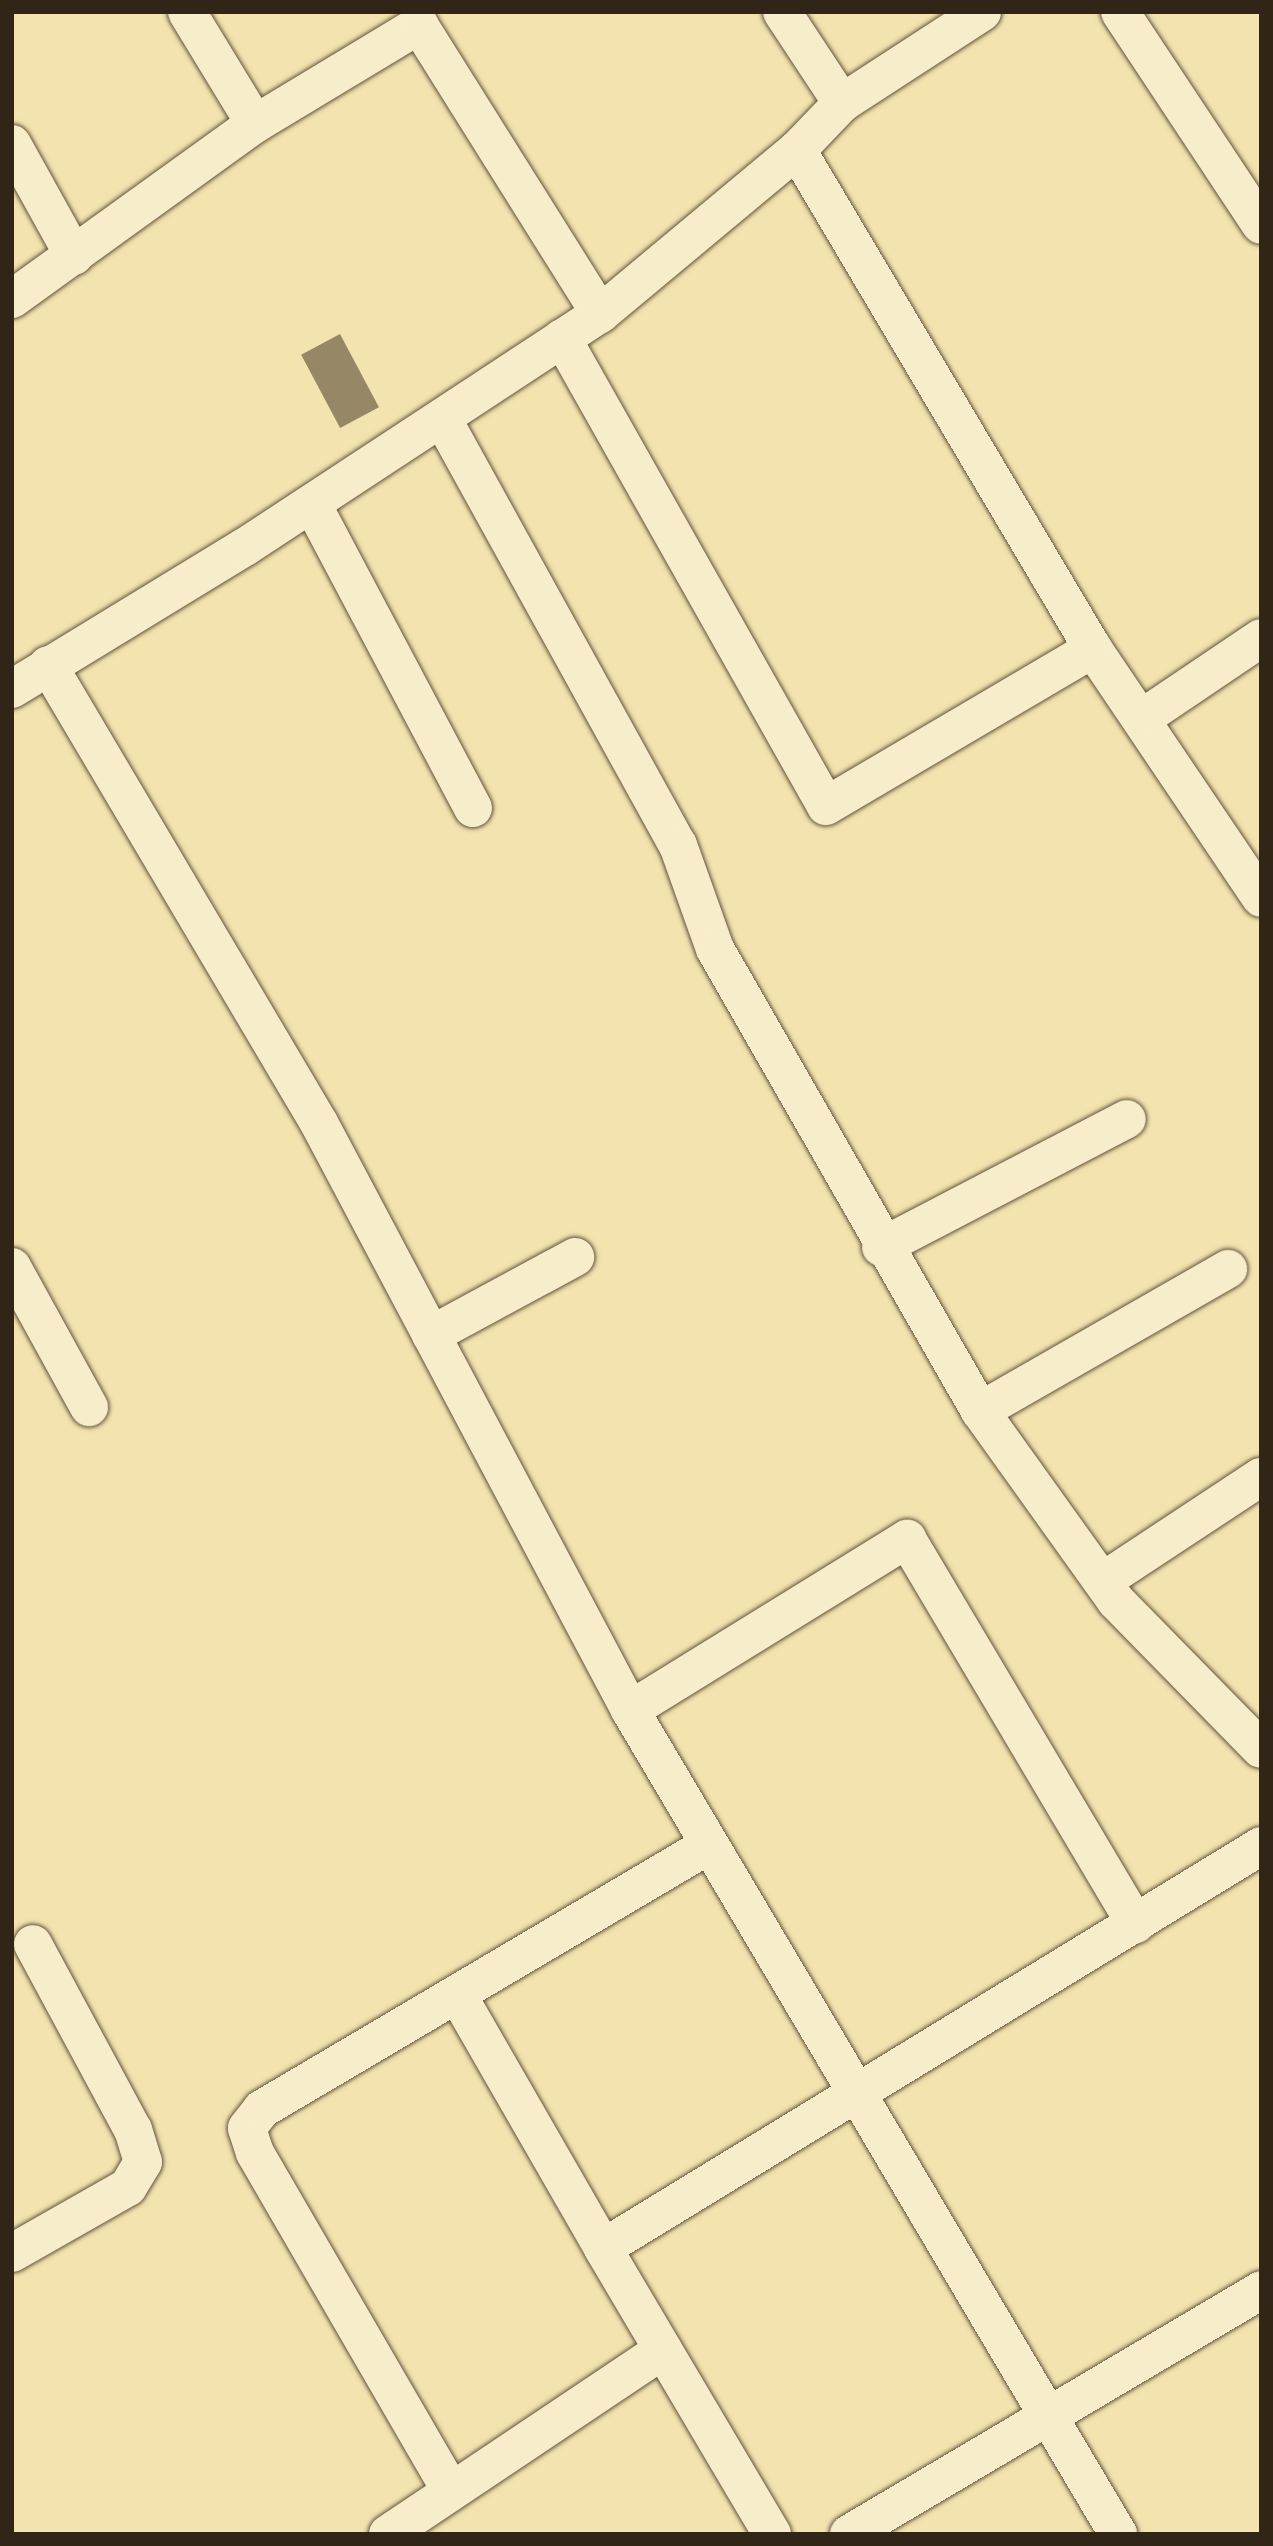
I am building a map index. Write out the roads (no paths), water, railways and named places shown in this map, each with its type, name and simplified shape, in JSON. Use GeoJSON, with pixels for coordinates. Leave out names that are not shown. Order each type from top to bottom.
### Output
{"type":"FeatureCollection","features":[{"type":"Feature","properties":{"kind":"street"},"geometry":{"type":"LineString","coordinates":[[187,12],[255,124]]}},
{"type":"Feature","properties":{"kind":"street"},"geometry":{"type":"LineString","coordinates":[[782,12],[842,103]]}},
{"type":"Feature","properties":{"kind":"street"},"geometry":{"type":"LineString","coordinates":[[12,689],[443,420],[600,314],[797,150],[842,103],[982,12]]}},
{"type":"Feature","properties":{"kind":"street"},"geometry":{"type":"LineString","coordinates":[[1120,12],[1261,225]]}},
{"type":"Feature","properties":{"kind":"street"},"geometry":{"type":"LineString","coordinates":[[12,299],[255,124],[416,18],[600,314]]}},
{"type":"Feature","properties":{"kind":"street"},"geometry":{"type":"LineString","coordinates":[[12,144],[74,256]]}},
{"type":"Feature","properties":{"kind":"street"},"geometry":{"type":"LineString","coordinates":[[797,150],[1093,649],[1144,717],[1261,898]]}},
{"type":"Feature","properties":{"kind":"street"},"geometry":{"type":"LineString","coordinates":[[562,338],[826,806],[1093,649]]}},
{"type":"Feature","properties":{"kind":"street"},"geometry":{"type":"LineString","coordinates":[[443,420],[678,845],[715,949],[881,1247],[979,1411],[1103,1581],[1261,1749]]}},
{"type":"Feature","properties":{"kind":"street"},"geometry":{"type":"LineString","coordinates":[[312,503],[473,808]]}},
{"type":"Feature","properties":{"kind":"street"},"geometry":{"type":"LineString","coordinates":[[1144,717],[1261,638]]}},
{"type":"Feature","properties":{"kind":"street"},"geometry":{"type":"LineString","coordinates":[[48,665],[318,1123],[630,1710],[1118,2534]]}},
{"type":"Feature","properties":{"kind":"street"},"geometry":{"type":"LineString","coordinates":[[881,1247],[1127,1119]]}},
{"type":"Feature","properties":{"kind":"street"},"geometry":{"type":"LineString","coordinates":[[431,1335],[575,1257]]}},
{"type":"Feature","properties":{"kind":"street"},"geometry":{"type":"LineString","coordinates":[[12,1267],[89,1407]]}},
{"type":"Feature","properties":{"kind":"street"},"geometry":{"type":"LineString","coordinates":[[979,1411],[1228,1269]]}},
{"type":"Feature","properties":{"kind":"street"},"geometry":{"type":"LineString","coordinates":[[1103,1581],[1261,1477]]}},
{"type":"Feature","properties":{"kind":"street"},"geometry":{"type":"LineString","coordinates":[[630,1710],[907,1539],[1136,1924]]}},
{"type":"Feature","properties":{"kind":"street"},"geometry":{"type":"LineString","coordinates":[[451,2491],[255,2153],[247,2128],[262,2109],[709,1845]]}},
{"type":"Feature","properties":{"kind":"street"},"geometry":{"type":"LineString","coordinates":[[603,2248],[1261,1846]]}},
{"type":"Feature","properties":{"kind":"street"},"geometry":{"type":"LineString","coordinates":[[12,2253],[128,2187],[143,2162],[133,2130],[33,1944]]}},
{"type":"Feature","properties":{"kind":"street"},"geometry":{"type":"LineString","coordinates":[[457,1994],[772,2534]]}},
{"type":"Feature","properties":{"kind":"street"},"geometry":{"type":"LineString","coordinates":[[849,2534],[1046,2413],[1261,2290]]}},
{"type":"Feature","properties":{"kind":"street"},"geometry":{"type":"LineString","coordinates":[[388,2534],[663,2350]]}}]}
